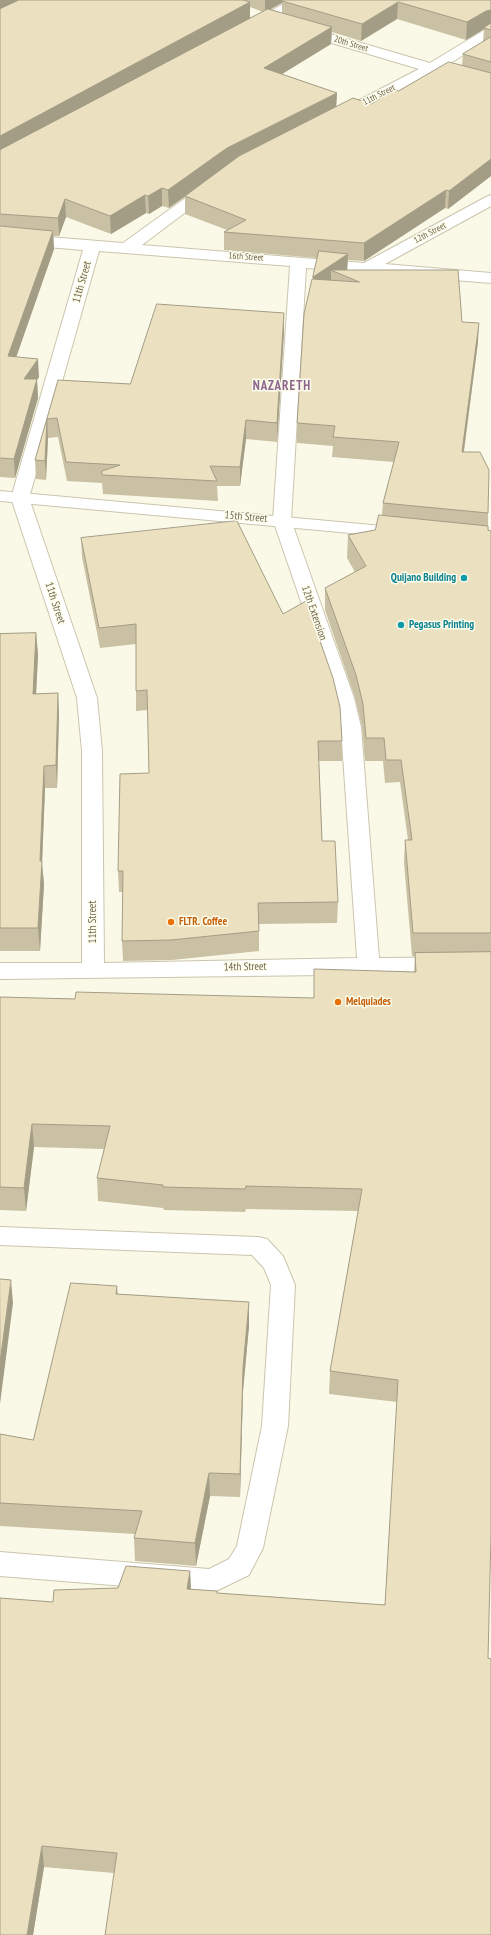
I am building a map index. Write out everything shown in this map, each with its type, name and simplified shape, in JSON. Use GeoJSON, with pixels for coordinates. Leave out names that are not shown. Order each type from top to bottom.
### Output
{"type":"FeatureCollection","features":[{"type":"Feature","properties":{"kind":"street"},"geometry":{"type":"LineString","coordinates":[[239,34],[301,0]]}},
{"type":"Feature","properties":{"kind":"street","name":"20th Street"},"geometry":{"type":"LineString","coordinates":[[246,12],[491,86]]}},
{"type":"Feature","properties":{"kind":"street","name":"11th Street"},"geometry":{"type":"LineString","coordinates":[[325,123],[432,69],[491,32]]}},
{"type":"Feature","properties":{"kind":"street"},"geometry":{"type":"LineString","coordinates":[[127,248],[220,179]]}},
{"type":"Feature","properties":{"kind":"street","name":"12th Street"},"geometry":{"type":"LineString","coordinates":[[368,267],[491,200]]}},
{"type":"Feature","properties":{"kind":"street","name":"16th Street"},"geometry":{"type":"LineString","coordinates":[[0,238],[298,261],[491,278]]}},
{"type":"Feature","properties":{"kind":"street","name":"11th Street"},"geometry":{"type":"LineString","coordinates":[[92,246],[20,498],[87,698],[92,751],[94,971]]}},
{"type":"Feature","properties":{"kind":"street","name":"12th Extension"},"geometry":{"type":"LineString","coordinates":[[298,261],[282,520],[344,698],[352,727],[368,964]]}},
{"type":"Feature","properties":{"kind":"street","name":"15th Street"},"geometry":{"type":"LineString","coordinates":[[0,496],[282,520],[421,534]]}},
{"type":"Feature","properties":{"kind":"street","name":"14th Street"},"geometry":{"type":"LineString","coordinates":[[0,971],[94,971],[368,964],[491,964]]}},
{"type":"Feature","properties":{"kind":"street"},"geometry":{"type":"LineString","coordinates":[[0,1236],[258,1246],[274,1263],[283,1284],[275,1426],[250,1548],[239,1567],[212,1581],[0,1564]]}},
{"type":"Feature","properties":{"kind":"building"},"geometry":{"type":"Polygon","coordinates":[[[19,0],[243,0],[250,2],[0,136],[0,9],[19,0]]]}},
{"type":"Feature","properties":{"kind":"building"},"geometry":{"type":"Polygon","coordinates":[[[491,0],[491,10],[486,11],[467,22],[398,2],[362,24],[282,1],[491,0]]]}},
{"type":"Feature","properties":{"kind":"building"},"geometry":{"type":"Polygon","coordinates":[[[268,9],[332,27],[264,68],[337,93],[227,148],[168,190],[162,188],[148,196],[145,195],[110,216],[65,199],[58,218],[0,214],[0,150],[268,9]]]}},
{"type":"Feature","properties":{"kind":"building"},"geometry":{"type":"Polygon","coordinates":[[[491,23],[491,30],[484,28],[491,23]]]}},
{"type":"Feature","properties":{"kind":"building"},"geometry":{"type":"Polygon","coordinates":[[[491,37],[491,62],[463,54],[491,37]]]}},
{"type":"Feature","properties":{"kind":"building"},"geometry":{"type":"Polygon","coordinates":[[[449,62],[491,73],[491,159],[449,191],[446,190],[364,243],[224,232],[246,220],[185,196],[239,156],[353,98],[371,104],[395,90],[398,91],[449,62]]]}},
{"type":"Feature","properties":{"kind":"building"},"geometry":{"type":"Polygon","coordinates":[[[0,226],[53,231],[8,356],[38,359],[24,379],[37,379],[14,459],[0,458],[0,226]]]}},
{"type":"Feature","properties":{"kind":"building"},"geometry":{"type":"Polygon","coordinates":[[[319,251],[348,254],[313,277],[319,251]]]}},
{"type":"Feature","properties":{"kind":"building"},"geometry":{"type":"Polygon","coordinates":[[[331,270],[458,270],[462,322],[479,323],[462,452],[480,452],[489,470],[488,513],[383,503],[399,442],[333,437],[335,426],[297,423],[304,314],[312,279],[359,282],[331,270]]]}},
{"type":"Feature","properties":{"kind":"building"},"geometry":{"type":"Polygon","coordinates":[[[157,304],[284,313],[277,423],[246,420],[240,467],[210,466],[217,481],[102,475],[102,471],[120,465],[66,462],[57,418],[47,419],[45,461],[35,460],[58,380],[130,384],[157,304]]]}},
{"type":"Feature","properties":{"kind":"building"},"geometry":{"type":"Polygon","coordinates":[[[379,515],[488,526],[488,530],[491,531],[491,933],[413,933],[405,840],[412,840],[401,760],[386,760],[384,738],[366,738],[363,704],[356,675],[325,588],[366,566],[348,535],[375,530],[379,515]]]}},
{"type":"Feature","properties":{"kind":"building"},"geometry":{"type":"Polygon","coordinates":[[[237,521],[283,614],[306,601],[333,678],[340,707],[342,741],[318,741],[322,841],[335,841],[338,902],[258,903],[259,931],[171,940],[122,941],[123,871],[118,871],[120,774],[149,773],[147,690],[136,691],[136,624],[99,628],[81,538],[237,521]]]}},
{"type":"Feature","properties":{"kind":"building"},"geometry":{"type":"Polygon","coordinates":[[[36,633],[33,694],[58,693],[56,765],[44,766],[40,861],[42,861],[38,928],[0,928],[0,634],[36,633]]]}},
{"type":"Feature","properties":{"kind":"building"},"geometry":{"type":"Polygon","coordinates":[[[491,952],[491,1536],[488,1658],[491,1659],[491,1935],[105,1935],[117,1853],[42,1846],[27,1935],[0,1935],[0,1598],[53,1602],[54,1590],[118,1588],[126,1566],[190,1571],[187,1589],[217,1591],[217,1593],[385,1605],[398,1380],[330,1371],[362,1189],[246,1186],[245,1189],[163,1187],[163,1185],[97,1178],[110,1126],[32,1124],[24,1188],[0,1187],[0,997],[75,999],[76,992],[314,998],[314,969],[416,972],[415,953],[491,952]]]}},
{"type":"Feature","properties":{"kind":"building"},"geometry":{"type":"Polygon","coordinates":[[[0,1279],[11,1280],[0,1362],[0,1279]]]}},
{"type":"Feature","properties":{"kind":"building"},"geometry":{"type":"Polygon","coordinates":[[[71,1283],[117,1286],[116,1294],[249,1302],[243,1368],[240,1474],[209,1473],[195,1543],[134,1538],[142,1511],[0,1503],[0,1434],[33,1440],[71,1283]]]}},
{"type":"Feature","properties":{"kind":"place","name":"Quijano Building"},"geometry":{"type":"Point","coordinates":[464,578]}},
{"type":"Feature","properties":{"kind":"place","name":"Pegasus Printing"},"geometry":{"type":"Point","coordinates":[401,625]}},
{"type":"Feature","properties":{"kind":"place","name":"FLTR. Coffee"},"geometry":{"type":"Point","coordinates":[171,922]}},
{"type":"Feature","properties":{"kind":"place","name":"Melquiades"},"geometry":{"type":"Point","coordinates":[338,1002]}},
{"type":"Feature","properties":{"kind":"district","name":"NAZARETH"},"geometry":{"type":"Point","coordinates":[282,386]}}]}
